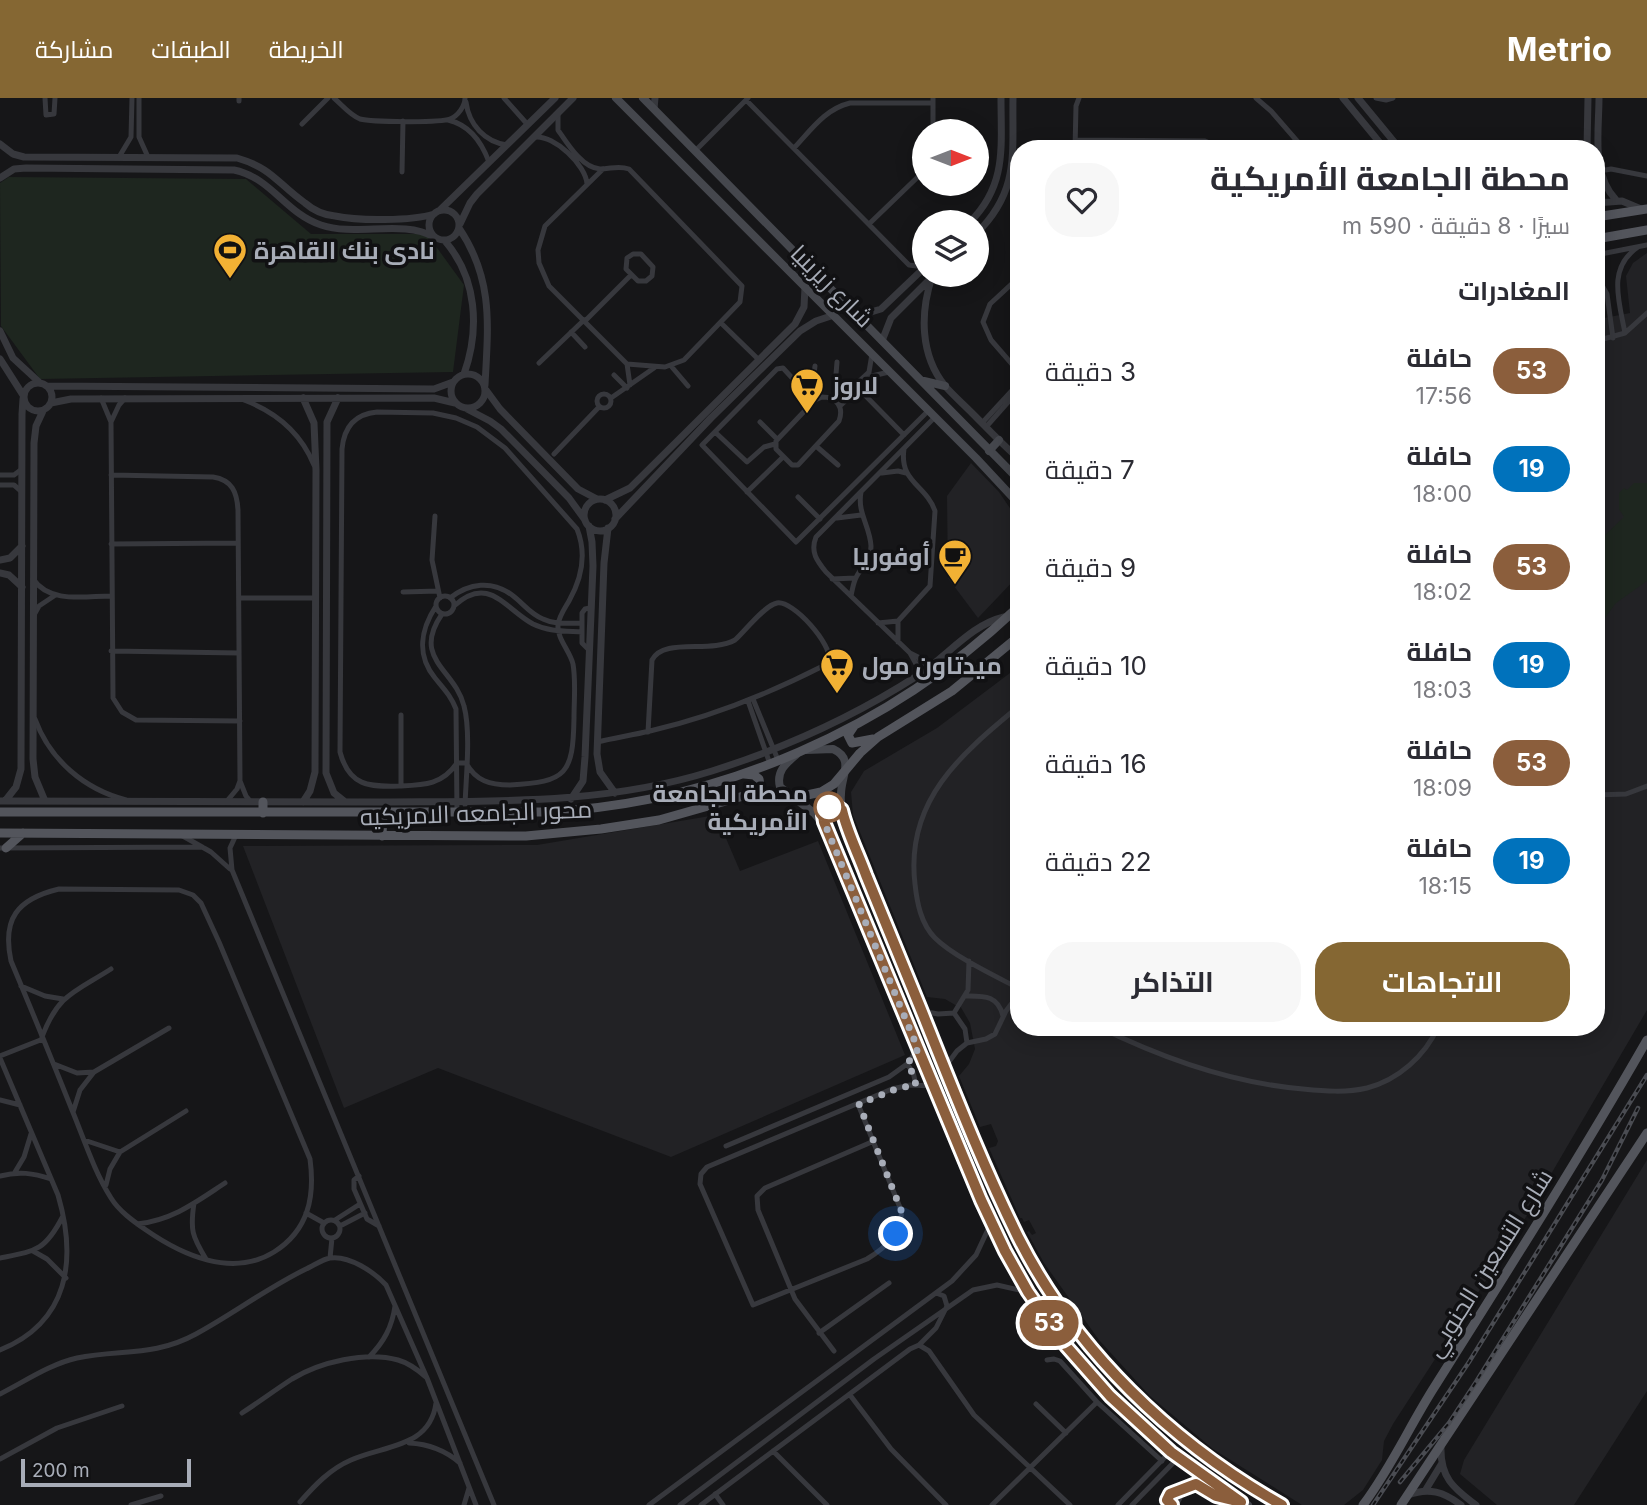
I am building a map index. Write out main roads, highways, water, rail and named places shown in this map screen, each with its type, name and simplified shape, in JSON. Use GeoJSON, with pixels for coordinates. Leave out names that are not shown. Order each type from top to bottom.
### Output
{"type":"FeatureCollection","features":[{"type":"Feature","properties":{"kind":"main road","name":"شارع زيزينيا"},"geometry":{"type":"LineString","coordinates":[[616,98],[1010,495]]}},
{"type":"Feature","properties":{"kind":"main road","name":"شارع زيزينيا"},"geometry":{"type":"LineString","coordinates":[[643,98],[1010,471]]}},
{"type":"Feature","properties":{"kind":"main road"},"geometry":{"type":"LineString","coordinates":[[1605,216],[1644,209]]}},
{"type":"Feature","properties":{"kind":"main road"},"geometry":{"type":"LineString","coordinates":[[760,241],[770,228]]}},
{"type":"Feature","properties":{"kind":"main road"},"geometry":{"type":"LineString","coordinates":[[1605,237],[1647,230]]}},
{"type":"Feature","properties":{"kind":"main road"},"geometry":{"type":"LineString","coordinates":[[773,254],[785,242]]}},
{"type":"Feature","properties":{"kind":"main road"},"geometry":{"type":"LineString","coordinates":[[923,381],[945,386]]}},
{"type":"Feature","properties":{"kind":"main road"},"geometry":{"type":"LineString","coordinates":[[989,451],[999,440]]}},
{"type":"Feature","properties":{"kind":"main road","name":"محور الجامعه الامريكيه"},"geometry":{"type":"LineString","coordinates":[[0,812],[560,812],[632,802],[744,774],[803,750],[855,724],[924,675],[968,651],[1010,616]]}},
{"type":"Feature","properties":{"kind":"main road","name":"محور الجامعه الامريكيه"},"geometry":{"type":"LineString","coordinates":[[0,833],[526,836],[575,832],[672,817],[754,793],[806,796],[835,784],[860,753],[878,737],[953,691],[1010,644]]}},
{"type":"Feature","properties":{"kind":"main road"},"geometry":{"type":"LineString","coordinates":[[855,724],[848,735],[852,743],[878,737]]}},
{"type":"Feature","properties":{"kind":"main road"},"geometry":{"type":"LineString","coordinates":[[824,822],[780,787],[779,773],[803,750],[828,748],[837,750],[844,758],[846,772],[841,787],[842,810],[945,1067],[1019,1239],[1070,1319],[1125,1385],[1211,1460],[1282,1505]]}},
{"type":"Feature","properties":{"kind":"main road"},"geometry":{"type":"LineString","coordinates":[[744,774],[760,779],[760,785],[754,793]]}},
{"type":"Feature","properties":{"kind":"main road"},"geometry":{"type":"LineString","coordinates":[[629,791],[632,802]]}},
{"type":"Feature","properties":{"kind":"main road"},"geometry":{"type":"LineString","coordinates":[[263,802],[263,813]]}},
{"type":"Feature","properties":{"kind":"main road"},"geometry":{"type":"LineString","coordinates":[[842,810],[836,806],[829,807],[823,815],[824,822],[992,1223],[1028,1292],[1066,1346],[1139,1425],[1178,1458],[1244,1504]]}},
{"type":"Feature","properties":{"kind":"main road"},"geometry":{"type":"LineString","coordinates":[[382,836],[383,813]]}},
{"type":"Feature","properties":{"kind":"main road"},"geometry":{"type":"LineString","coordinates":[[3,848],[23,833]]}},
{"type":"Feature","properties":{"kind":"main road","name":"شارع التسعين الجنوبي"},"geometry":{"type":"LineString","coordinates":[[1363,1505],[1386,1473],[1414,1419],[1536,1226],[1647,1040]]}},
{"type":"Feature","properties":{"kind":"main road"},"geometry":{"type":"LineString","coordinates":[[1402,1505],[1647,1133]]}},
{"type":"Feature","properties":{"kind":"main road"},"geometry":{"type":"LineString","coordinates":[[1110,1396],[1122,1397],[1125,1385]]}},
{"type":"Feature","properties":{"kind":"main road"},"geometry":{"type":"LineString","coordinates":[[1139,1425],[1140,1414],[1151,1410]]}},
{"type":"Feature","properties":{"kind":"railway"},"geometry":{"type":"LineString","coordinates":[[1373,1505],[1469,1362],[1647,1075]]}},
{"type":"Feature","properties":{"kind":"railway"},"geometry":{"type":"LineString","coordinates":[[1400,1482],[1449,1423],[1476,1382],[1602,1180],[1638,1108]]}},
{"type":"Feature","properties":{"kind":"place","name":"نادى بنك القاهرة"},"geometry":{"type":"Point","coordinates":[230,280]}},
{"type":"Feature","properties":{"kind":"place","name":"لاروز"},"geometry":{"type":"Point","coordinates":[807,415]}},
{"type":"Feature","properties":{"kind":"place","name":"أوفوريا"},"geometry":{"type":"Point","coordinates":[955,586]}},
{"type":"Feature","properties":{"kind":"place","name":"ميدتاون مول"},"geometry":{"type":"Point","coordinates":[837,695]}},
{"type":"Feature","properties":{"kind":"place","name":"محطة الجامعة الأمريكية"},"geometry":{"type":"Point","coordinates":[829,807]}}]}
